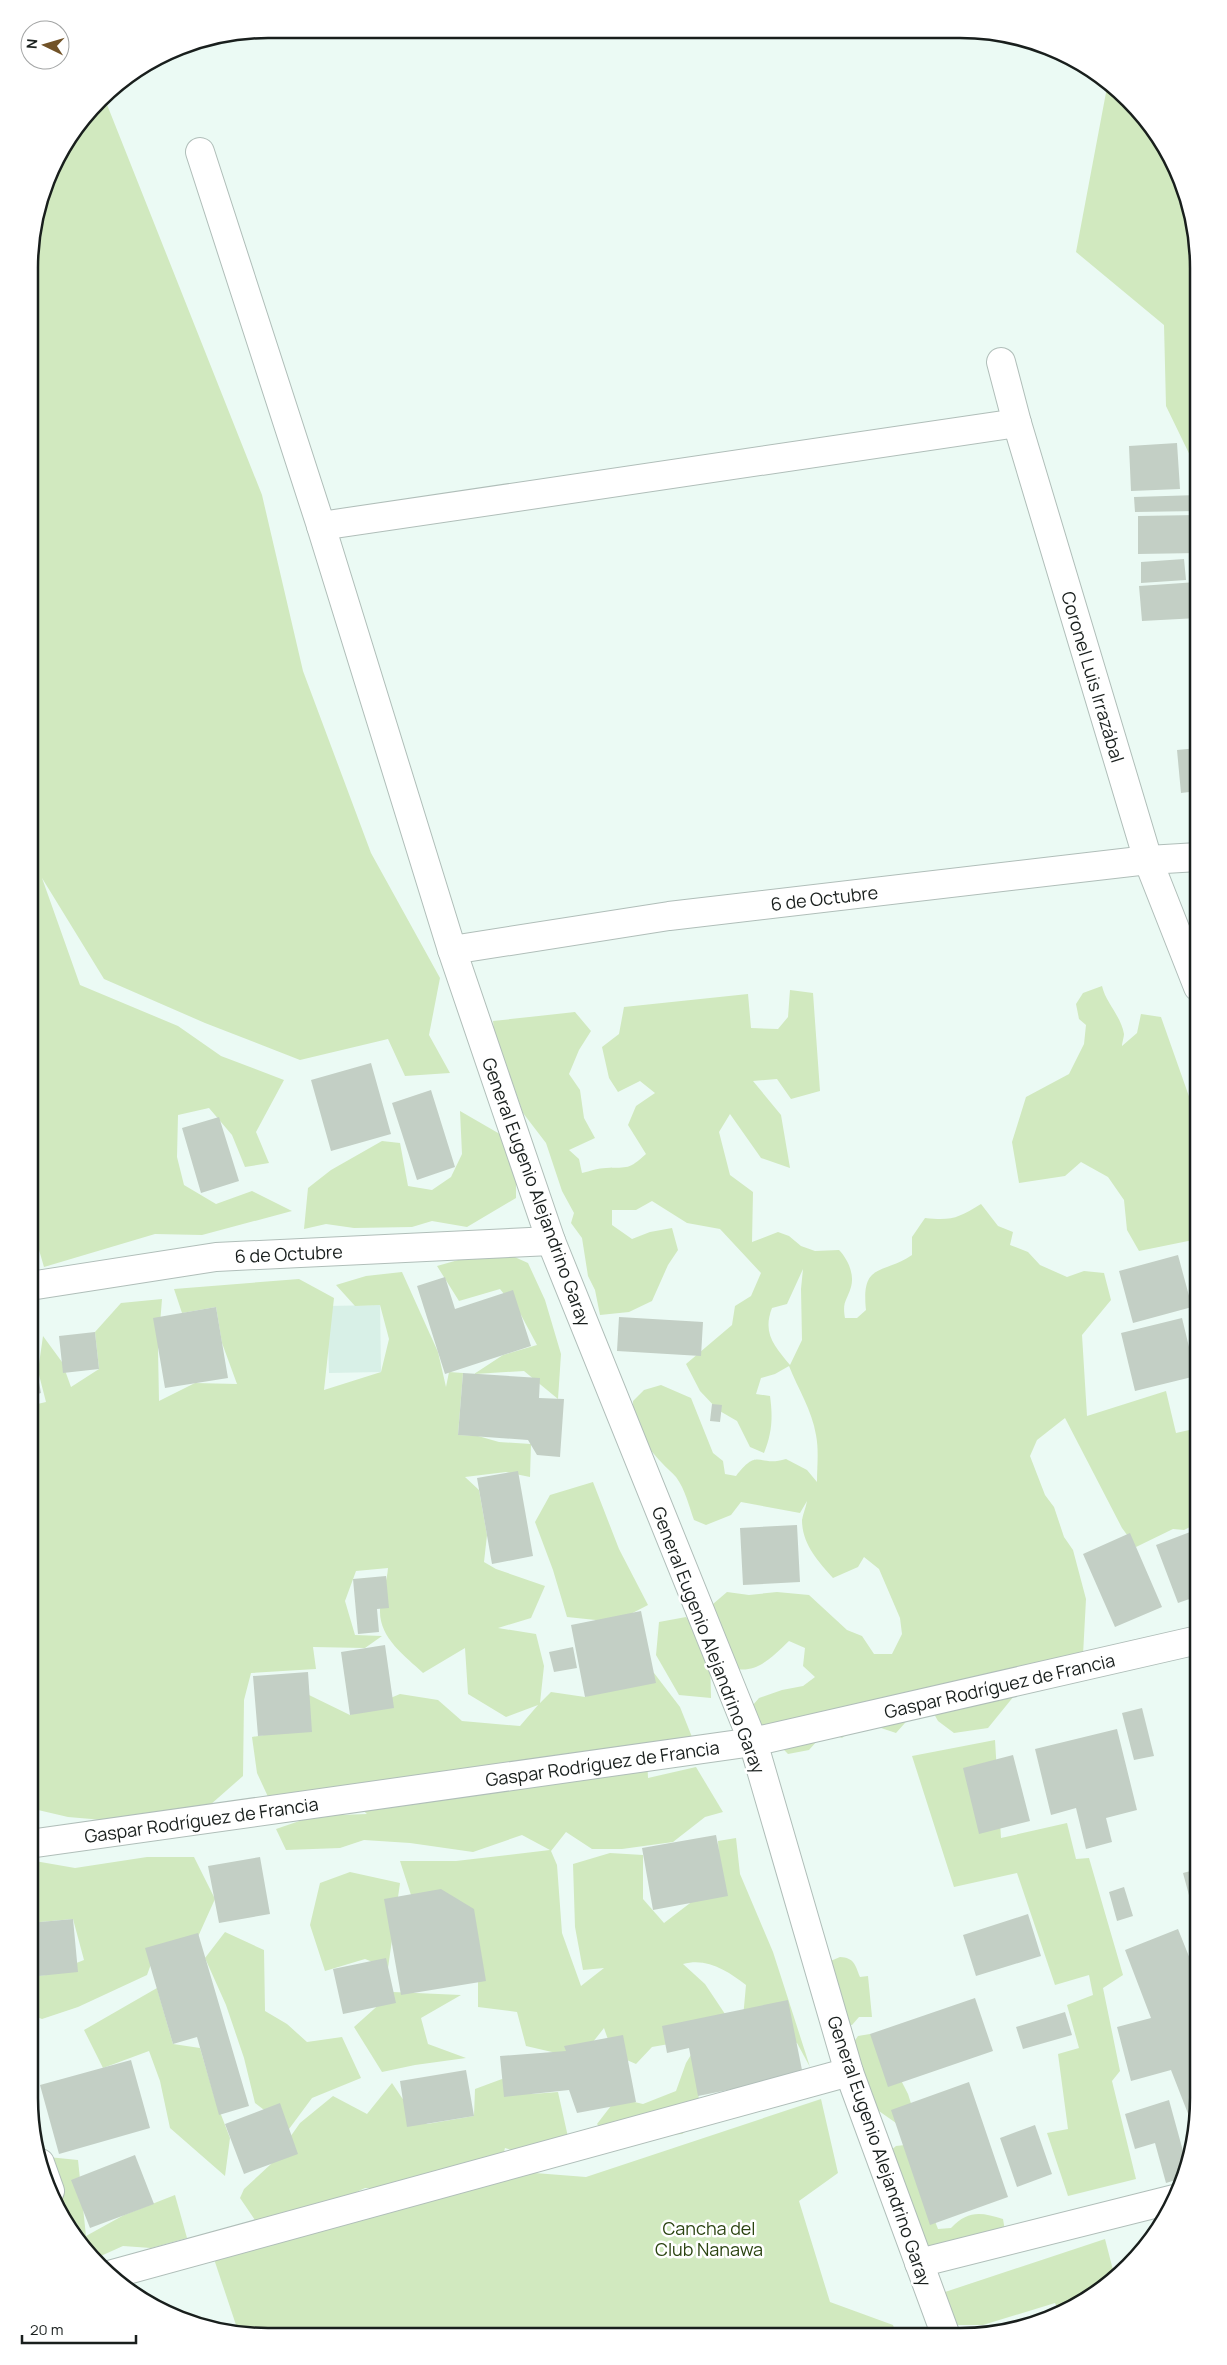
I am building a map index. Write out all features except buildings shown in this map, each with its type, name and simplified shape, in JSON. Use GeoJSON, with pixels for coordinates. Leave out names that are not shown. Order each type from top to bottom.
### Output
{"type":"FeatureCollection","features":[{"type":"Feature","properties":{"kind":"street","name":"General Eugenio Alejandrino Garay"},"geometry":{"type":"LineString","coordinates":[[200,152],[321,526],[452,950],[551,1241],[753,1742],[848,2072],[943,2328]]}},
{"type":"Feature","properties":{"kind":"street","name":"Coronel Luis Irrazábal"},"geometry":{"type":"LineString","coordinates":[[1001,362],[1017,423],[1148,860],[1190,967]]}},
{"type":"Feature","properties":{"kind":"street"},"geometry":{"type":"LineString","coordinates":[[321,526],[1017,423]]}},
{"type":"Feature","properties":{"kind":"street","name":"6 de Octubre"},"geometry":{"type":"LineString","coordinates":[[452,950],[669,916],[1148,860],[1190,857]]}},
{"type":"Feature","properties":{"kind":"street","name":"6 de Octubre"},"geometry":{"type":"LineString","coordinates":[[37,1285],[216,1257],[551,1241]]}},
{"type":"Feature","properties":{"kind":"street","name":"Gaspar Rodríguez de Francia"},"geometry":{"type":"LineString","coordinates":[[37,1843],[753,1742],[1190,1642]]}},
{"type":"Feature","properties":{"kind":"street"},"geometry":{"type":"LineString","coordinates":[[120,2273],[848,2072]]}},
{"type":"Feature","properties":{"kind":"street"},"geometry":{"type":"LineString","coordinates":[[919,2263],[1165,2201]]}},
{"type":"Feature","properties":{"kind":"shaded area"},"geometry":{"type":"Polygon","coordinates":[[[380,1305],[381,1372],[329,1373],[327,1306],[380,1305]]]}},
{"type":"Feature","properties":{"kind":"green space"},"geometry":{"type":"Polygon","coordinates":[[[1106,91],[1122,105],[1151,140],[1166,166],[1182,208],[1188,238],[1190,268],[1190,456],[1166,406],[1164,325],[1076,252],[1106,91]]]}},
{"type":"Feature","properties":{"kind":"green space"},"geometry":{"type":"Polygon","coordinates":[[[107,104],[262,495],[303,671],[371,853],[440,978],[429,1035],[450,1073],[405,1076],[388,1039],[300,1060],[205,1023],[104,979],[42,878],[80,985],[178,1026],[221,1056],[284,1080],[256,1132],[269,1163],[245,1167],[232,1135],[209,1108],[178,1115],[177,1157],[184,1185],[216,1204],[252,1191],[292,1211],[202,1235],[155,1234],[44,1267],[37,1243],[37,268],[39,238],[45,208],[61,166],[76,140],[107,104]]]}},
{"type":"Feature","properties":{"kind":"green space"},"geometry":{"type":"Polygon","coordinates":[[[1102,986],[1122,1027],[1124,1034],[1122,1046],[1137,1033],[1141,1014],[1161,1017],[1190,1099],[1190,1241],[1139,1251],[1127,1230],[1124,1200],[1108,1177],[1081,1162],[1065,1176],[1019,1183],[1012,1142],[1026,1097],[1069,1074],[1084,1044],[1086,1025],[1079,1019],[1076,1004],[1083,993],[1102,986]]]}},
{"type":"Feature","properties":{"kind":"green space"},"geometry":{"type":"Polygon","coordinates":[[[790,990],[813,993],[820,1091],[791,1099],[777,1079],[753,1081],[781,1115],[790,1168],[761,1158],[730,1114],[719,1132],[730,1175],[753,1192],[752,1242],[778,1232],[789,1236],[801,1246],[815,1251],[839,1250],[845,1257],[852,1277],[851,1287],[845,1304],[845,1318],[857,1318],[866,1310],[865,1295],[870,1277],[876,1272],[912,1255],[912,1237],[925,1218],[949,1219],[966,1213],[981,1204],[998,1226],[1013,1232],[1010,1245],[1028,1252],[1040,1265],[1067,1277],[1084,1271],[1104,1273],[1111,1300],[1082,1335],[1087,1416],[1166,1391],[1176,1433],[1190,1430],[1190,1527],[1184,1530],[1173,1529],[1136,1547],[1122,1528],[1065,1418],[1037,1440],[1030,1456],[1045,1495],[1054,1507],[1064,1537],[1073,1550],[1086,1599],[1083,1655],[1014,1696],[988,1728],[954,1733],[938,1721],[929,1705],[913,1714],[896,1733],[863,1722],[842,1738],[832,1734],[817,1741],[809,1750],[788,1754],[747,1712],[759,1698],[782,1690],[803,1686],[815,1677],[803,1666],[805,1648],[789,1641],[764,1663],[749,1669],[732,1668],[710,1652],[711,1698],[679,1695],[656,1655],[659,1622],[686,1617],[708,1649],[702,1620],[713,1604],[727,1592],[749,1595],[777,1592],[809,1595],[847,1630],[862,1636],[874,1654],[892,1654],[902,1634],[900,1618],[879,1569],[864,1557],[858,1567],[833,1578],[812,1552],[805,1537],[802,1520],[807,1501],[800,1513],[741,1502],[731,1515],[706,1525],[694,1520],[679,1482],[649,1449],[637,1428],[633,1401],[644,1390],[661,1385],[691,1398],[713,1453],[723,1461],[725,1474],[736,1476],[744,1467],[755,1460],[777,1461],[786,1459],[807,1470],[817,1482],[817,1447],[814,1426],[789,1366],[775,1374],[761,1378],[756,1394],[770,1396],[771,1425],[764,1453],[750,1447],[737,1421],[718,1410],[700,1391],[686,1364],[732,1325],[735,1306],[751,1296],[761,1273],[720,1229],[687,1223],[652,1201],[636,1210],[612,1210],[612,1225],[632,1239],[650,1232],[672,1228],[678,1250],[668,1265],[652,1301],[629,1312],[600,1315],[595,1290],[588,1276],[582,1238],[571,1223],[574,1213],[562,1191],[546,1143],[523,1113],[494,1030],[493,1021],[575,1012],[591,1031],[579,1050],[569,1074],[580,1090],[584,1118],[595,1138],[569,1150],[579,1159],[582,1173],[600,1168],[628,1167],[646,1154],[628,1125],[636,1106],[655,1093],[640,1081],[618,1092],[609,1078],[602,1047],[619,1034],[624,1007],[748,994],[751,1028],[778,1029],[788,1017],[790,990]],[[803,1269],[787,1304],[772,1308],[768,1325],[775,1345],[790,1365],[802,1340],[801,1289],[803,1269]]]}},
{"type":"Feature","properties":{"kind":"green space"},"geometry":{"type":"Polygon","coordinates":[[[460,1111],[505,1137],[516,1168],[516,1198],[467,1227],[432,1221],[412,1227],[354,1228],[326,1224],[304,1229],[308,1188],[331,1170],[382,1141],[400,1143],[408,1186],[432,1190],[451,1177],[462,1154],[460,1111]]]}},
{"type":"Feature","properties":{"kind":"green space"},"geometry":{"type":"Polygon","coordinates":[[[497,1249],[528,1263],[545,1300],[561,1354],[558,1399],[524,1371],[474,1374],[503,1355],[537,1345],[521,1315],[500,1289],[459,1301],[437,1266],[497,1249]]]}},
{"type":"Feature","properties":{"kind":"green space"},"geometry":{"type":"Polygon","coordinates":[[[402,1272],[438,1352],[446,1387],[449,1372],[463,1373],[458,1435],[478,1436],[499,1442],[531,1444],[530,1477],[506,1472],[465,1477],[479,1490],[487,1535],[484,1562],[496,1569],[545,1586],[531,1618],[498,1628],[536,1634],[544,1666],[540,1703],[551,1692],[585,1697],[630,1679],[654,1673],[680,1707],[694,1742],[647,1755],[648,1778],[696,1767],[723,1812],[705,1817],[673,1842],[622,1849],[592,1849],[566,1832],[551,1851],[557,1865],[562,1933],[581,1986],[604,1968],[583,1970],[575,1927],[573,1864],[610,1853],[643,1855],[643,1899],[664,1923],[698,1897],[721,1897],[718,1841],[736,1838],[740,1874],[773,1952],[810,2067],[797,2043],[772,2038],[743,2018],[746,1985],[724,1970],[700,1962],[683,1964],[705,1984],[727,2017],[686,2041],[652,2047],[636,2064],[613,2054],[604,2028],[585,2052],[552,2052],[526,2046],[517,2012],[478,2007],[478,1982],[411,1895],[400,1861],[456,1861],[550,1850],[522,1835],[473,1852],[410,1843],[364,1840],[340,1848],[286,1850],[276,1829],[314,1816],[367,1814],[350,1799],[322,1788],[295,1817],[270,1801],[257,1773],[252,1737],[300,1729],[309,1695],[350,1715],[400,1694],[438,1700],[462,1721],[520,1726],[538,1705],[506,1717],[468,1694],[465,1648],[423,1673],[394,1646],[388,1638],[381,1620],[380,1610],[388,1568],[356,1571],[345,1601],[355,1635],[382,1636],[365,1648],[313,1647],[316,1669],[251,1673],[244,1700],[243,1776],[210,1805],[138,1823],[68,1817],[37,1809],[37,1404],[46,1402],[38,1371],[43,1336],[62,1362],[71,1387],[99,1369],[95,1332],[121,1303],[162,1299],[158,1349],[159,1401],[195,1383],[237,1384],[222,1343],[216,1307],[182,1313],[174,1289],[299,1279],[334,1298],[324,1390],[381,1372],[389,1339],[380,1305],[355,1306],[336,1285],[366,1276],[402,1272]]]}},
{"type":"Feature","properties":{"kind":"green space"},"geometry":{"type":"Polygon","coordinates":[[[593,1482],[619,1549],[648,1605],[615,1622],[567,1617],[553,1570],[535,1522],[550,1495],[593,1482]]]}},
{"type":"Feature","properties":{"kind":"green space"},"geometry":{"type":"Polygon","coordinates":[[[995,1740],[1001,1838],[1067,1823],[1076,1859],[1089,1858],[1123,1975],[1103,1988],[1120,2071],[1112,2081],[1136,2179],[1068,2196],[1047,2133],[1068,2129],[1058,2054],[1079,2048],[1067,2005],[1093,1995],[1089,1975],[1055,1985],[1017,1873],[954,1887],[912,1756],[995,1740]]]}},
{"type":"Feature","properties":{"kind":"green space"},"geometry":{"type":"Polygon","coordinates":[[[147,1857],[194,1857],[215,1899],[192,1950],[158,1945],[147,1975],[78,2007],[42,2019],[37,2017],[37,1976],[46,1975],[84,1960],[73,1919],[37,1922],[37,1861],[75,1868],[147,1857]]]}},
{"type":"Feature","properties":{"kind":"green space"},"geometry":{"type":"Polygon","coordinates":[[[350,1872],[400,1883],[388,1968],[365,1959],[325,1971],[310,1925],[320,1883],[350,1872]]]}},
{"type":"Feature","properties":{"kind":"green space"},"geometry":{"type":"Polygon","coordinates":[[[225,1932],[264,1950],[265,2011],[287,2024],[307,2042],[342,2037],[361,2078],[312,2098],[289,2129],[255,2103],[244,2058],[226,2005],[205,1958],[225,1932]]]}},
{"type":"Feature","properties":{"kind":"green space"},"geometry":{"type":"Polygon","coordinates":[[[840,1957],[851,1960],[860,1977],[868,1976],[872,2017],[859,2017],[852,2025],[840,2024],[821,1965],[840,1957]]]}},
{"type":"Feature","properties":{"kind":"green space"},"geometry":{"type":"Polygon","coordinates":[[[157,1988],[173,2044],[200,2048],[215,2099],[230,2138],[225,2176],[170,2128],[160,2081],[149,2051],[103,2068],[84,2030],[157,1988]]]}},
{"type":"Feature","properties":{"kind":"green space"},"geometry":{"type":"Polygon","coordinates":[[[393,1992],[461,1995],[421,2018],[428,2044],[466,2058],[382,2072],[354,2027],[393,1992]]]}},
{"type":"Feature","properties":{"kind":"green space"},"geometry":{"type":"Polygon","coordinates":[[[870,2034],[879,2037],[908,2094],[915,2116],[896,2123],[876,2109],[849,2049],[858,2036],[870,2034]]]}},
{"type":"Feature","properties":{"kind":"green space"},"geometry":{"type":"Polygon","coordinates":[[[694,2050],[701,2121],[682,2134],[650,2136],[606,2135],[597,2124],[617,2098],[643,2104],[676,2091],[686,2063],[694,2050]]]}},
{"type":"Feature","properties":{"kind":"green space","name":"Cancha del Club Nanawa"},"geometry":{"type":"Polygon","coordinates":[[[502,2079],[532,2094],[558,2092],[568,2137],[524,2154],[505,2148],[497,2178],[522,2172],[586,2177],[821,2099],[838,2173],[799,2201],[830,2302],[893,2325],[894,2328],[268,2328],[236,2326],[212,2253],[452,2189],[365,2188],[333,2203],[257,2223],[240,2198],[244,2189],[271,2164],[300,2123],[333,2096],[367,2114],[392,2083],[402,2098],[427,2124],[474,2116],[475,2089],[502,2079]]]}},
{"type":"Feature","properties":{"kind":"green space"},"geometry":{"type":"Polygon","coordinates":[[[905,2145],[938,2229],[951,2228],[969,2215],[981,2214],[1003,2219],[1006,2237],[933,2260],[883,2157],[896,2146],[905,2145]]]}},
{"type":"Feature","properties":{"kind":"green space"},"geometry":{"type":"Polygon","coordinates":[[[48,2157],[78,2160],[86,2236],[124,2215],[175,2195],[187,2238],[151,2248],[123,2246],[101,2256],[76,2225],[64,2204],[48,2157]]]}},
{"type":"Feature","properties":{"kind":"green space"},"geometry":{"type":"Polygon","coordinates":[[[1105,2239],[1113,2269],[1087,2289],[1061,2304],[1056,2306],[1055,2303],[983,2325],[956,2325],[943,2312],[945,2292],[1105,2239]]]}}]}
